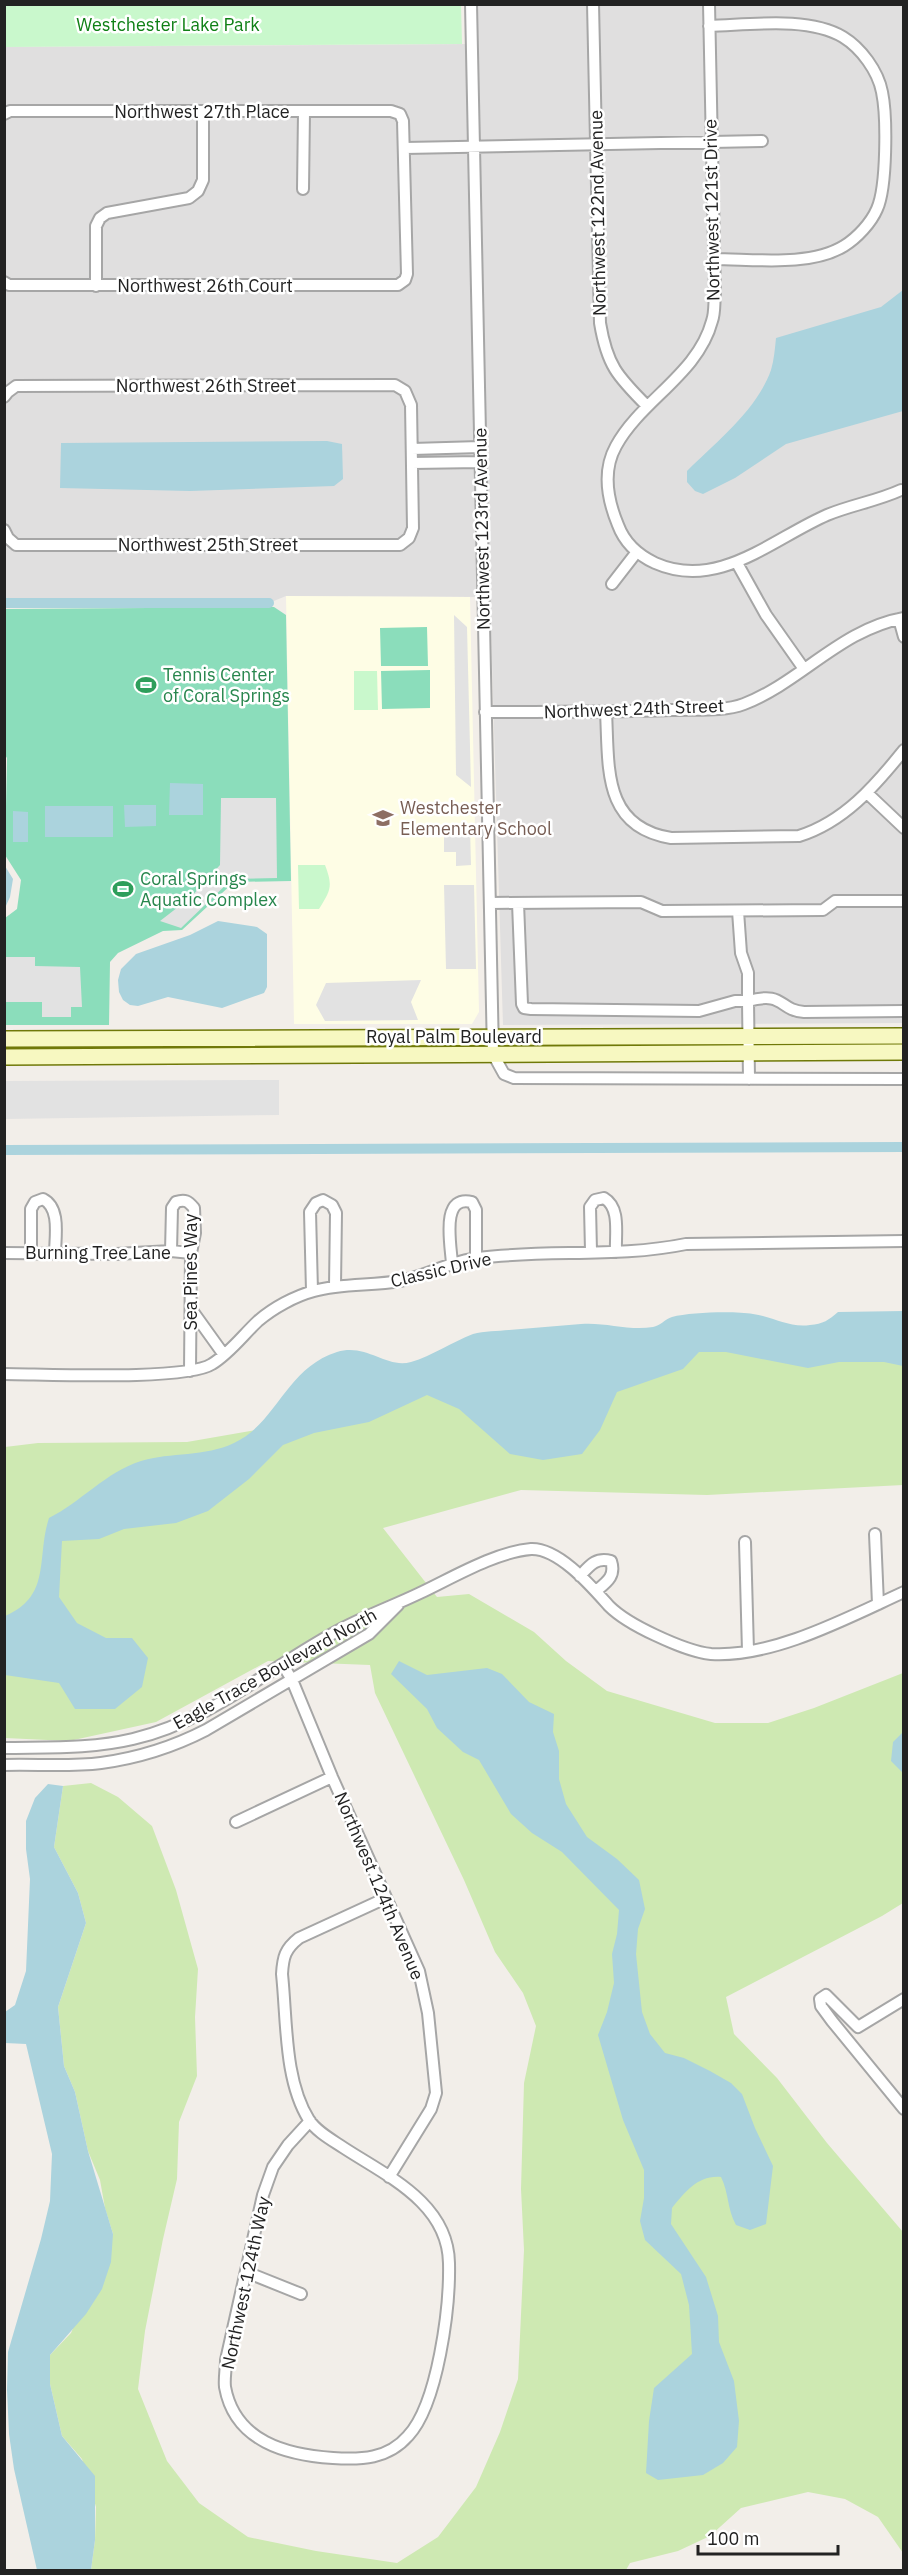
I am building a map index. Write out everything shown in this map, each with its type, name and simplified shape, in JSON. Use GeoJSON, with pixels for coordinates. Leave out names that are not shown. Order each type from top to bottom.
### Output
{"type":"FeatureCollection","features":[{"type":"Feature","properties":{"kind":"street","name":"Northwest 123rd Avenue"},"geometry":{"type":"LineString","coordinates":[[471,4],[493,1054]]}},
{"type":"Feature","properties":{"kind":"street","name":"Northwest 122nd Avenue"},"geometry":{"type":"LineString","coordinates":[[593,4],[600,323],[610,363],[622,381],[647,406]]}},
{"type":"Feature","properties":{"kind":"street","name":"Northwest 121st Drive"},"geometry":{"type":"LineString","coordinates":[[636,553],[619,528],[608,493],[609,468],[615,448],[647,406],[683,371],[702,345],[712,321],[714,259],[709,4]]}},
{"type":"Feature","properties":{"kind":"street"},"geometry":{"type":"LineString","coordinates":[[709,26],[798,24],[820,27],[844,37],[861,53],[874,70],[882,92],[884,152],[884,188],[877,210],[864,230],[845,246],[824,255],[798,259],[714,259]]}},
{"type":"Feature","properties":{"kind":"street","name":"Northwest 27th Place"},"geometry":{"type":"LineString","coordinates":[[4,114],[10,111],[391,111],[400,114],[404,121],[405,148]]}},
{"type":"Feature","properties":{"kind":"street"},"geometry":{"type":"LineString","coordinates":[[96,286],[96,226],[100,218],[107,213],[189,198],[198,191],[203,180],[203,112]]}},
{"type":"Feature","properties":{"kind":"street"},"geometry":{"type":"LineString","coordinates":[[303,189],[304,112]]}},
{"type":"Feature","properties":{"kind":"street"},"geometry":{"type":"LineString","coordinates":[[405,148],[712,144],[762,141]]}},
{"type":"Feature","properties":{"kind":"street","name":"Northwest 26th Court"},"geometry":{"type":"LineString","coordinates":[[4,282],[9,285],[96,286],[398,285],[405,280],[407,274],[405,148]]}},
{"type":"Feature","properties":{"kind":"street","name":"Northwest 26th Street"},"geometry":{"type":"LineString","coordinates":[[6,394],[16,386],[394,385],[405,391],[411,405],[412,449]]}},
{"type":"Feature","properties":{"kind":"street"},"geometry":{"type":"LineString","coordinates":[[480,447],[412,449],[412,463],[480,462]]}},
{"type":"Feature","properties":{"kind":"street","name":"Northwest 25th Street"},"geometry":{"type":"LineString","coordinates":[[6,534],[16,545],[400,545],[409,538],[413,528],[412,463]]}},
{"type":"Feature","properties":{"kind":"street"},"geometry":{"type":"LineString","coordinates":[[612,584],[636,553],[678,571],[703,572],[737,563],[830,514],[879,500],[901,490]]}},
{"type":"Feature","properties":{"kind":"street"},"geometry":{"type":"LineString","coordinates":[[737,563],[766,615],[804,669]]}},
{"type":"Feature","properties":{"kind":"street"},"geometry":{"type":"LineString","coordinates":[[901,619],[903,637]]}},
{"type":"Feature","properties":{"kind":"street","name":"Northwest 24th Street"},"geometry":{"type":"LineString","coordinates":[[485,712],[606,712],[741,705],[767,694],[854,635],[901,619]]}},
{"type":"Feature","properties":{"kind":"street"},"geometry":{"type":"LineString","coordinates":[[606,712],[609,773],[614,797],[632,824],[655,836],[671,838],[799,836],[818,830],[835,821],[867,793],[903,750]]}},
{"type":"Feature","properties":{"kind":"street"},"geometry":{"type":"LineString","coordinates":[[867,793],[903,828]]}},
{"type":"Feature","properties":{"kind":"street"},"geometry":{"type":"LineString","coordinates":[[490,903],[641,902],[663,911],[738,911],[823,910],[835,901],[903,902]]}},
{"type":"Feature","properties":{"kind":"street"},"geometry":{"type":"LineString","coordinates":[[518,903],[521,1000],[524,1008],[699,1011],[735,1001],[769,997],[777,999],[792,1010],[804,1012],[903,1011]]}},
{"type":"Feature","properties":{"kind":"street"},"geometry":{"type":"LineString","coordinates":[[738,911],[740,946],[748,973],[748,1079]]}},
{"type":"Feature","properties":{"kind":"street","name":"Royal Palm Boulevard"},"geometry":{"type":"LineString","coordinates":[[4,1040],[903,1036]]}},
{"type":"Feature","properties":{"kind":"street","name":"Royal Palm Boulevard"},"geometry":{"type":"LineString","coordinates":[[4,1057],[903,1052]]}},
{"type":"Feature","properties":{"kind":"street"},"geometry":{"type":"LineString","coordinates":[[493,1054],[504,1074],[514,1078],[903,1079]]}},
{"type":"Feature","properties":{"kind":"street"},"geometry":{"type":"LineString","coordinates":[[591,1251],[590,1207],[595,1200],[604,1198],[612,1202],[615,1209],[616,1252]]}},
{"type":"Feature","properties":{"kind":"street"},"geometry":{"type":"LineString","coordinates":[[31,1254],[31,1209],[35,1202],[43,1199],[51,1203],[55,1211],[55,1254]]}},
{"type":"Feature","properties":{"kind":"street"},"geometry":{"type":"LineString","coordinates":[[312,1291],[310,1212],[316,1203],[323,1200],[332,1205],[336,1213],[335,1286]]}},
{"type":"Feature","properties":{"kind":"street"},"geometry":{"type":"LineString","coordinates":[[452,1264],[450,1212],[455,1204],[464,1200],[472,1202],[476,1210],[476,1258]]}},
{"type":"Feature","properties":{"kind":"street","name":"Sea Pines Way"},"geometry":{"type":"LineString","coordinates":[[171,1251],[172,1208],[176,1202],[188,1201],[194,1208],[195,1233],[191,1253],[190,1371]]}},
{"type":"Feature","properties":{"kind":"street","name":"Classic Drive"},"geometry":{"type":"LineString","coordinates":[[4,1374],[167,1374],[190,1371],[210,1366],[259,1320],[280,1305],[312,1291],[335,1286],[397,1282],[476,1258],[591,1251],[651,1251],[686,1244],[903,1241]]}},
{"type":"Feature","properties":{"kind":"street","name":"Burning Tree Lane"},"geometry":{"type":"LineString","coordinates":[[4,1253],[171,1251],[191,1253]]}},
{"type":"Feature","properties":{"kind":"street"},"geometry":{"type":"LineString","coordinates":[[190,1309],[224,1354]]}},
{"type":"Feature","properties":{"kind":"street"},"geometry":{"type":"LineString","coordinates":[[875,1534],[878,1604]]}},
{"type":"Feature","properties":{"kind":"street"},"geometry":{"type":"LineString","coordinates":[[745,1542],[748,1652]]}},
{"type":"Feature","properties":{"kind":"street","name":"Eagle Trace Boulevard North"},"geometry":{"type":"LineString","coordinates":[[4,1748],[96,1746],[135,1739],[198,1715],[343,1628],[483,1564],[511,1553],[533,1549],[550,1553],[580,1576],[611,1608],[642,1629],[675,1645],[711,1654],[748,1652],[776,1647],[903,1592]]}},
{"type":"Feature","properties":{"kind":"street"},"geometry":{"type":"LineString","coordinates":[[580,1576],[593,1562],[602,1559],[611,1561],[614,1568],[611,1578],[596,1591]]}},
{"type":"Feature","properties":{"kind":"street","name":"Eagle Trace Boulevard North"},"geometry":{"type":"LineString","coordinates":[[4,1765],[100,1763],[139,1756],[187,1739],[369,1635],[403,1601]]}},
{"type":"Feature","properties":{"kind":"street","name":"Northwest 124th Avenue"},"geometry":{"type":"LineString","coordinates":[[282,1665],[292,1680],[332,1777],[419,1971],[428,2013],[436,2093],[432,2109],[389,2177]]}},
{"type":"Feature","properties":{"kind":"street"},"geometry":{"type":"LineString","coordinates":[[236,1822],[332,1777]]}},
{"type":"Feature","properties":{"kind":"street","name":"Northwest 124th Way"},"geometry":{"type":"LineString","coordinates":[[310,2121],[288,2145],[273,2167],[263,2195],[226,2360],[225,2387],[232,2407],[246,2428],[264,2443],[308,2456],[362,2460],[394,2448],[407,2438],[419,2424],[427,2407],[439,2356],[449,2293],[447,2244],[429,2210],[414,2194],[325,2136],[310,2121],[292,2084],[282,1974],[283,1957],[288,1947],[299,1938],[386,1898]]}},
{"type":"Feature","properties":{"kind":"street"},"geometry":{"type":"LineString","coordinates":[[903,1999],[858,2027],[834,2000],[826,1995],[820,1999],[821,2006],[832,2021],[903,2109]]}},
{"type":"Feature","properties":{"kind":"street"},"geometry":{"type":"LineString","coordinates":[[246,2272],[301,2294]]}},
{"type":"Feature","properties":{"kind":"shaded area"},"geometry":{"type":"Polygon","coordinates":[[[471,4],[903,5],[903,1023],[503,1025],[490,597],[286,596],[269,603],[5,603],[4,47],[471,44],[471,4]]]}},
{"type":"Feature","properties":{"kind":"shaded area","name":"Westchester Elementary School"},"geometry":{"type":"Polygon","coordinates":[[[286,596],[470,597],[479,1012],[472,1024],[294,1024],[286,596]]]}},
{"type":"Feature","properties":{"kind":"shaded area"},"geometry":{"type":"Polygon","coordinates":[[[454,615],[467,627],[471,787],[456,775],[454,615]]]}},
{"type":"Feature","properties":{"kind":"shaded area"},"geometry":{"type":"Polygon","coordinates":[[[221,798],[276,798],[277,878],[232,879],[181,928],[160,921],[191,897],[220,865],[221,798]]]}},
{"type":"Feature","properties":{"kind":"shaded area"},"geometry":{"type":"Polygon","coordinates":[[[470,827],[471,865],[456,866],[456,852],[444,852],[444,828],[470,827]]]}},
{"type":"Feature","properties":{"kind":"shaded area"},"geometry":{"type":"Polygon","coordinates":[[[444,885],[474,885],[476,969],[446,969],[444,885]]]}},
{"type":"Feature","properties":{"kind":"shaded area"},"geometry":{"type":"Polygon","coordinates":[[[4,932],[6,957],[35,957],[35,966],[80,967],[82,1007],[71,1007],[71,1017],[42,1017],[42,1002],[5,1002],[4,932]]]}},
{"type":"Feature","properties":{"kind":"shaded area"},"geometry":{"type":"Polygon","coordinates":[[[421,980],[411,1002],[418,1020],[325,1021],[316,1005],[326,983],[421,980]]]}},
{"type":"Feature","properties":{"kind":"shaded area"},"geometry":{"type":"Polygon","coordinates":[[[279,1080],[279,1115],[5,1119],[5,1081],[279,1080]]]}},
{"type":"Feature","properties":{"kind":"green space","name":"Westchester Lake Park"},"geometry":{"type":"Polygon","coordinates":[[[4,5],[461,5],[462,44],[5,47],[4,5]]]}},
{"type":"Feature","properties":{"kind":"green space"},"geometry":{"type":"Polygon","coordinates":[[[274,607],[286,615],[291,881],[234,882],[182,930],[163,931],[118,953],[110,962],[109,1025],[5,1025],[5,918],[17,909],[21,880],[5,855],[7,758],[5,755],[5,609],[274,607]]]}},
{"type":"Feature","properties":{"kind":"green space"},"geometry":{"type":"Polygon","coordinates":[[[427,627],[428,666],[381,666],[380,628],[427,627]]]}},
{"type":"Feature","properties":{"kind":"green space"},"geometry":{"type":"Polygon","coordinates":[[[430,670],[430,708],[382,709],[381,671],[430,670]]]}},
{"type":"Feature","properties":{"kind":"green space"},"geometry":{"type":"Polygon","coordinates":[[[354,671],[377,671],[378,710],[354,710],[354,671]]]}},
{"type":"Feature","properties":{"kind":"green space"},"geometry":{"type":"Polygon","coordinates":[[[298,865],[325,865],[330,888],[323,903],[319,909],[299,909],[298,865]]]}},
{"type":"Feature","properties":{"kind":"green space"},"geometry":{"type":"Polygon","coordinates":[[[903,1340],[903,1485],[707,1495],[521,1490],[383,1528],[437,1597],[469,1594],[534,1632],[566,1661],[607,1691],[715,1723],[768,1723],[814,1708],[903,1673],[903,1903],[726,1997],[734,2034],[777,2078],[827,2143],[903,2232],[903,2553],[878,2517],[845,2499],[808,2492],[741,2508],[710,2536],[678,2551],[630,2563],[626,2570],[91,2570],[96,2507],[82,2459],[62,2436],[50,2384],[50,2355],[71,2333],[113,2234],[100,2180],[88,2151],[75,2092],[64,2066],[58,2007],[86,1923],[78,1893],[54,1847],[63,1786],[91,1783],[118,1797],[152,1826],[176,1890],[198,1969],[195,2017],[197,2076],[179,2122],[177,2179],[145,2331],[138,2389],[167,2461],[199,2503],[248,2537],[316,2551],[397,2563],[438,2537],[476,2487],[500,2432],[518,2379],[524,2250],[521,2189],[524,2083],[536,2026],[523,1993],[495,1952],[464,1880],[375,1693],[370,1665],[268,1661],[156,1722],[69,1741],[5,1738],[5,1447],[38,1443],[187,1442],[273,1427],[522,1345],[903,1340]]]}},
{"type":"Feature","properties":{"kind":"water"},"geometry":{"type":"Polygon","coordinates":[[[903,290],[903,411],[786,444],[735,478],[703,494],[695,491],[687,482],[687,471],[735,425],[756,399],[771,370],[776,338],[881,307],[903,290]]]}},
{"type":"Feature","properties":{"kind":"water"},"geometry":{"type":"Polygon","coordinates":[[[327,441],[342,444],[343,479],[334,486],[190,491],[60,488],[61,443],[327,441]]]}},
{"type":"Feature","properties":{"kind":"water"},"geometry":{"type":"Polygon","coordinates":[[[170,783],[203,784],[203,815],[169,815],[170,783]]]}},
{"type":"Feature","properties":{"kind":"water"},"geometry":{"type":"Polygon","coordinates":[[[124,805],[156,805],[156,826],[125,827],[124,805]]]}},
{"type":"Feature","properties":{"kind":"water"},"geometry":{"type":"Polygon","coordinates":[[[45,806],[113,806],[113,837],[45,837],[45,806]]]}},
{"type":"Feature","properties":{"kind":"water"},"geometry":{"type":"Polygon","coordinates":[[[13,811],[28,812],[28,842],[13,842],[13,811]]]}},
{"type":"Feature","properties":{"kind":"water"},"geometry":{"type":"Polygon","coordinates":[[[5,866],[13,879],[10,897],[5,908],[5,866]]]}},
{"type":"Feature","properties":{"kind":"water"},"geometry":{"type":"Polygon","coordinates":[[[218,921],[257,927],[267,934],[267,987],[264,993],[222,1008],[168,997],[138,1006],[130,1005],[123,1000],[119,992],[118,980],[121,969],[136,954],[190,935],[218,921]]]}},
{"type":"Feature","properties":{"kind":"water"},"geometry":{"type":"Polygon","coordinates":[[[904,1311],[903,1366],[884,1362],[839,1362],[808,1368],[726,1352],[699,1352],[683,1369],[617,1392],[600,1430],[582,1454],[543,1460],[510,1454],[459,1409],[427,1395],[369,1422],[314,1433],[283,1445],[249,1479],[208,1511],[176,1523],[124,1529],[99,1539],[62,1541],[59,1597],[77,1623],[106,1638],[132,1638],[148,1658],[142,1687],[115,1709],[75,1709],[59,1683],[5,1675],[5,1616],[20,1608],[30,1598],[36,1587],[49,1518],[128,1466],[152,1458],[211,1450],[234,1443],[261,1423],[305,1370],[337,1352],[358,1351],[402,1363],[427,1356],[473,1334],[486,1332],[590,1324],[644,1328],[656,1326],[672,1317],[713,1312],[753,1314],[802,1326],[822,1323],[838,1312],[904,1311]]]}},
{"type":"Feature","properties":{"kind":"water"},"geometry":{"type":"Polygon","coordinates":[[[399,1661],[427,1675],[487,1668],[502,1674],[529,1702],[554,1714],[553,1732],[559,1751],[559,1779],[566,1804],[587,1837],[617,1859],[639,1880],[645,1909],[638,1929],[636,1954],[642,2012],[650,2034],[665,2053],[684,2058],[710,2071],[731,2083],[742,2094],[773,2166],[766,2224],[750,2230],[736,2225],[721,2177],[699,2182],[687,2191],[672,2208],[671,2224],[706,2277],[718,2316],[719,2342],[734,2381],[739,2421],[737,2447],[723,2463],[703,2475],[658,2480],[646,2473],[649,2421],[654,2388],[692,2354],[689,2305],[681,2274],[645,2240],[640,2221],[644,2198],[644,2170],[623,2120],[598,2035],[607,2012],[614,1983],[612,1954],[619,1910],[562,1852],[532,1833],[511,1814],[479,1760],[463,1752],[437,1728],[427,1709],[391,1674],[399,1661]]]}},
{"type":"Feature","properties":{"kind":"water"},"geometry":{"type":"Polygon","coordinates":[[[903,1732],[903,1773],[891,1761],[893,1742],[903,1732]]]}},
{"type":"Feature","properties":{"kind":"water"},"geometry":{"type":"Polygon","coordinates":[[[48,1784],[63,1786],[54,1847],[78,1893],[86,1923],[58,2007],[64,2066],[75,2092],[88,2151],[113,2234],[111,2262],[102,2289],[86,2314],[50,2355],[50,2384],[62,2436],[95,2476],[95,2540],[91,2570],[37,2570],[14,2469],[9,2434],[8,2352],[50,2201],[52,2154],[26,2044],[5,2043],[5,2012],[15,2005],[26,1971],[30,1879],[26,1849],[26,1821],[35,1798],[48,1784]]]}},
{"type":"Feature","properties":{"kind":"waterway"},"geometry":{"type":"LineString","coordinates":[[4,603],[269,603]]}},
{"type":"Feature","properties":{"kind":"waterway"},"geometry":{"type":"LineString","coordinates":[[4,1150],[904,1147]]}},
{"type":"Feature","properties":{"kind":"place","name":"Tennis Center of Coral Springs"},"geometry":{"type":"Point","coordinates":[146,685]}},
{"type":"Feature","properties":{"kind":"place","name":"Westchester Elementary School"},"geometry":{"type":"Point","coordinates":[383,818]}},
{"type":"Feature","properties":{"kind":"place","name":"Coral Springs Aquatic Complex"},"geometry":{"type":"Point","coordinates":[123,889]}}]}
